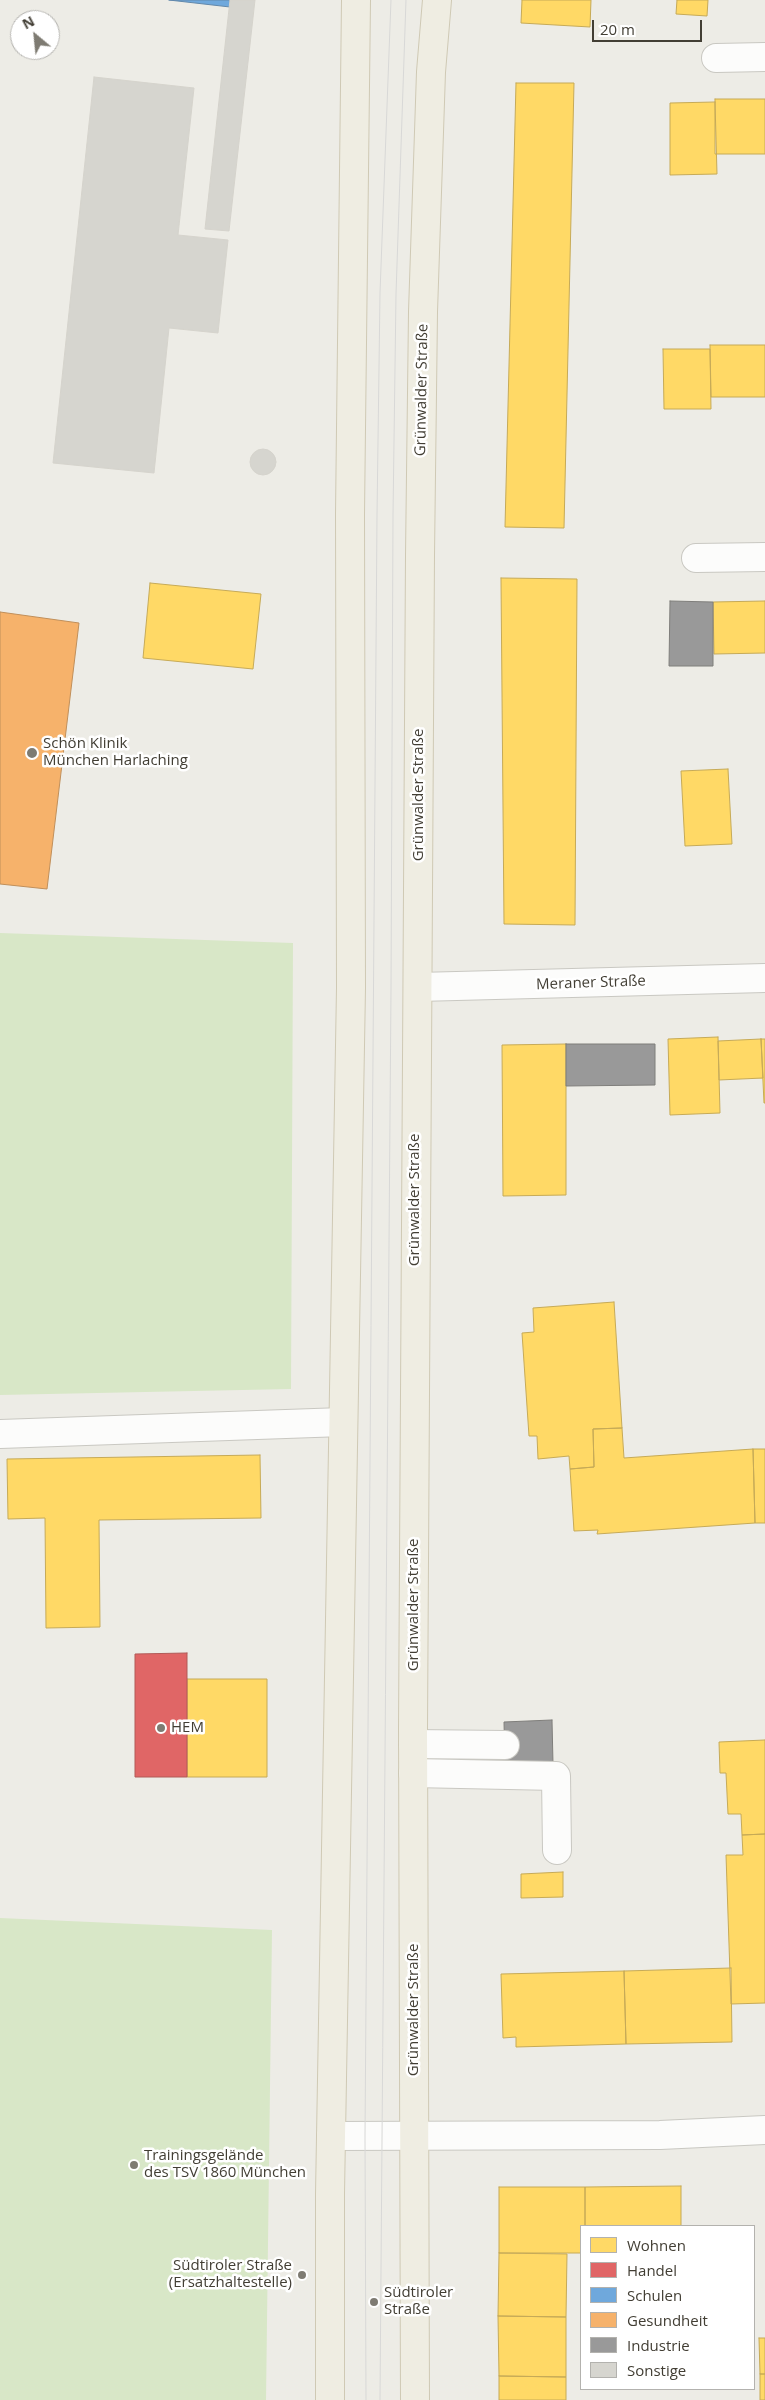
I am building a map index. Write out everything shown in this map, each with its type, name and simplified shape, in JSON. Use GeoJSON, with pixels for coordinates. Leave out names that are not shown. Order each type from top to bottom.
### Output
{"type":"FeatureCollection","features":[{"type":"Feature","properties":{"kind":"main road"},"geometry":{"type":"LineString","coordinates":[[330,2400],[331,2136],[351,988],[350,514],[356,0]]}},
{"type":"Feature","properties":{"kind":"main road","name":"Grünwalder Straße"},"geometry":{"type":"LineString","coordinates":[[414,2400],[413,1773],[423,312],[431,72],[436,0]]}},
{"type":"Feature","properties":{"kind":"street"},"geometry":{"type":"LineString","coordinates":[[716,58],[765,57]]}},
{"type":"Feature","properties":{"kind":"street"},"geometry":{"type":"LineString","coordinates":[[696,558],[765,557]]}},
{"type":"Feature","properties":{"kind":"street","name":"Meraner Straße"},"geometry":{"type":"LineString","coordinates":[[418,987],[765,978]]}},
{"type":"Feature","properties":{"kind":"street"},"geometry":{"type":"LineString","coordinates":[[0,1434],[343,1422]]}},
{"type":"Feature","properties":{"kind":"street"},"geometry":{"type":"LineString","coordinates":[[414,1744],[505,1745]]}},
{"type":"Feature","properties":{"kind":"street"},"geometry":{"type":"LineString","coordinates":[[413,1773],[556,1776],[557,1850]]}},
{"type":"Feature","properties":{"kind":"street"},"geometry":{"type":"LineString","coordinates":[[331,2136],[660,2134],[765,2130]]}},
{"type":"Feature","properties":{"kind":"green space"},"geometry":{"type":"Polygon","coordinates":[[[0,933],[293,943],[291,1389],[0,1395],[0,933]]]}},
{"type":"Feature","properties":{"kind":"green space","name":"Trainingsgelände des TSV 1860 München"},"geometry":{"type":"Polygon","coordinates":[[[0,1918],[272,1930],[266,2400],[0,2400],[0,1918]]]}},
{"type":"Feature","properties":{"kind":"building: Wohnen"},"geometry":{"type":"Polygon","coordinates":[[[522,0],[591,0],[590,27],[521,23],[522,0]]]}},
{"type":"Feature","properties":{"kind":"building: Wohnen"},"geometry":{"type":"Polygon","coordinates":[[[677,0],[708,0],[707,16],[676,14],[677,0]]]}},
{"type":"Feature","properties":{"kind":"building: Wohnen"},"geometry":{"type":"Polygon","coordinates":[[[516,83],[574,83],[564,528],[505,527],[516,83]]]}},
{"type":"Feature","properties":{"kind":"building: Wohnen"},"geometry":{"type":"Polygon","coordinates":[[[715,99],[765,99],[765,154],[715,154],[715,99]]]}},
{"type":"Feature","properties":{"kind":"building: Wohnen"},"geometry":{"type":"Polygon","coordinates":[[[715,102],[717,174],[670,175],[670,103],[715,102]]]}},
{"type":"Feature","properties":{"kind":"building: Wohnen"},"geometry":{"type":"Polygon","coordinates":[[[710,345],[765,345],[765,397],[711,397],[710,345]]]}},
{"type":"Feature","properties":{"kind":"building: Wohnen"},"geometry":{"type":"Polygon","coordinates":[[[663,349],[710,349],[711,409],[664,409],[663,349]]]}},
{"type":"Feature","properties":{"kind":"building: Wohnen"},"geometry":{"type":"Polygon","coordinates":[[[501,578],[577,579],[575,925],[504,924],[501,578]]]}},
{"type":"Feature","properties":{"kind":"building: Wohnen"},"geometry":{"type":"Polygon","coordinates":[[[150,583],[261,594],[253,669],[143,658],[150,583]]]}},
{"type":"Feature","properties":{"kind":"building: Wohnen"},"geometry":{"type":"Polygon","coordinates":[[[765,601],[765,653],[714,654],[713,602],[765,601]]]}},
{"type":"Feature","properties":{"kind":"building: Wohnen"},"geometry":{"type":"Polygon","coordinates":[[[728,769],[732,844],[685,846],[681,771],[728,769]]]}},
{"type":"Feature","properties":{"kind":"building: Wohnen"},"geometry":{"type":"Polygon","coordinates":[[[718,1037],[720,1113],[670,1115],[668,1039],[718,1037]]]}},
{"type":"Feature","properties":{"kind":"building: Wohnen"},"geometry":{"type":"Polygon","coordinates":[[[761,1039],[765,1039],[765,1103],[764,1103],[761,1039]]]}},
{"type":"Feature","properties":{"kind":"building: Wohnen"},"geometry":{"type":"Polygon","coordinates":[[[761,1039],[763,1078],[719,1080],[718,1041],[761,1039]]]}},
{"type":"Feature","properties":{"kind":"building: Wohnen"},"geometry":{"type":"Polygon","coordinates":[[[566,1044],[566,1195],[503,1196],[502,1045],[566,1044]]]}},
{"type":"Feature","properties":{"kind":"building: Wohnen"},"geometry":{"type":"Polygon","coordinates":[[[614,1302],[622,1428],[593,1429],[594,1467],[570,1469],[569,1456],[538,1459],[537,1436],[529,1436],[522,1333],[534,1332],[533,1308],[614,1302]]]}},
{"type":"Feature","properties":{"kind":"building: Wohnen"},"geometry":{"type":"Polygon","coordinates":[[[622,1428],[624,1458],[753,1449],[755,1523],[597,1534],[598,1530],[574,1531],[570,1469],[594,1467],[593,1429],[622,1428]]]}},
{"type":"Feature","properties":{"kind":"building: Wohnen"},"geometry":{"type":"Polygon","coordinates":[[[753,1449],[765,1449],[765,1523],[755,1523],[753,1449]]]}},
{"type":"Feature","properties":{"kind":"building: Wohnen"},"geometry":{"type":"Polygon","coordinates":[[[260,1455],[261,1518],[99,1520],[100,1627],[46,1628],[45,1518],[8,1519],[7,1459],[260,1455]]]}},
{"type":"Feature","properties":{"kind":"building: Wohnen"},"geometry":{"type":"Polygon","coordinates":[[[187,1679],[267,1679],[267,1777],[187,1777],[187,1679]]]}},
{"type":"Feature","properties":{"kind":"building: Wohnen"},"geometry":{"type":"Polygon","coordinates":[[[765,1740],[765,1834],[742,1835],[741,1814],[728,1814],[726,1773],[720,1773],[719,1742],[765,1740]]]}},
{"type":"Feature","properties":{"kind":"building: Wohnen"},"geometry":{"type":"Polygon","coordinates":[[[765,1834],[765,2003],[731,2004],[726,1855],[743,1855],[742,1835],[765,1834]]]}},
{"type":"Feature","properties":{"kind":"building: Wohnen"},"geometry":{"type":"Polygon","coordinates":[[[563,1872],[563,1897],[521,1898],[521,1874],[563,1872]]]}},
{"type":"Feature","properties":{"kind":"building: Wohnen"},"geometry":{"type":"Polygon","coordinates":[[[731,1968],[732,2042],[626,2044],[624,1971],[731,1968]]]}},
{"type":"Feature","properties":{"kind":"building: Wohnen"},"geometry":{"type":"Polygon","coordinates":[[[624,1971],[626,2044],[516,2047],[516,2037],[503,2038],[501,1974],[624,1971]]]}},
{"type":"Feature","properties":{"kind":"building: Wohnen"},"geometry":{"type":"Polygon","coordinates":[[[681,2186],[681,2225],[585,2225],[585,2187],[681,2186]]]}},
{"type":"Feature","properties":{"kind":"building: Wohnen"},"geometry":{"type":"Polygon","coordinates":[[[499,2187],[585,2187],[585,2225],[580,2225],[580,2253],[499,2253],[499,2187]]]}},
{"type":"Feature","properties":{"kind":"building: Wohnen"},"geometry":{"type":"Polygon","coordinates":[[[499,2253],[567,2254],[566,2317],[498,2316],[499,2253]]]}},
{"type":"Feature","properties":{"kind":"building: Wohnen"},"geometry":{"type":"Polygon","coordinates":[[[498,2316],[566,2317],[566,2377],[499,2376],[498,2316]]]}},
{"type":"Feature","properties":{"kind":"building: Wohnen"},"geometry":{"type":"Polygon","coordinates":[[[759,2338],[765,2338],[765,2374],[760,2374],[759,2338]]]}},
{"type":"Feature","properties":{"kind":"building: Wohnen"},"geometry":{"type":"Polygon","coordinates":[[[760,2374],[765,2374],[765,2400],[760,2400],[760,2374]]]}},
{"type":"Feature","properties":{"kind":"building: Wohnen"},"geometry":{"type":"Polygon","coordinates":[[[499,2376],[566,2377],[566,2400],[499,2400],[499,2376]]]}},
{"type":"Feature","properties":{"kind":"building: Handel","name":"HEM"},"geometry":{"type":"Polygon","coordinates":[[[187,1653],[187,1777],[135,1777],[135,1654],[187,1653]]]}},
{"type":"Feature","properties":{"kind":"building: Schulen"},"geometry":{"type":"Polygon","coordinates":[[[169,0],[230,0],[230,7],[169,0]]]}},
{"type":"Feature","properties":{"kind":"building: Gesundheit","name":"Schön Klinik München Harlaching"},"geometry":{"type":"Polygon","coordinates":[[[0,612],[79,623],[47,889],[0,884],[0,612]]]}},
{"type":"Feature","properties":{"kind":"building: Industrie"},"geometry":{"type":"Polygon","coordinates":[[[670,601],[713,602],[713,666],[669,666],[670,601]]]}},
{"type":"Feature","properties":{"kind":"building: Industrie"},"geometry":{"type":"Polygon","coordinates":[[[566,1044],[655,1044],[655,1085],[566,1086],[566,1044]]]}},
{"type":"Feature","properties":{"kind":"building: Industrie"},"geometry":{"type":"Polygon","coordinates":[[[552,1720],[553,1764],[505,1766],[504,1722],[552,1720]]]}},
{"type":"Feature","properties":{"kind":"building: Sonstige"},"geometry":{"type":"Polygon","coordinates":[[[230,0],[255,0],[229,231],[205,229],[230,0]]]}},
{"type":"Feature","properties":{"kind":"building: Sonstige"},"geometry":{"type":"Polygon","coordinates":[[[94,77],[194,88],[178,235],[228,240],[218,333],[169,328],[154,473],[53,463],[94,77]]]}},
{"type":"Feature","properties":{"kind":"building: Sonstige"},"geometry":{"type":"Polygon","coordinates":[[[263,449],[272,453],[276,462],[272,471],[263,475],[254,471],[250,462],[254,453],[263,449]]]}},
{"type":"Feature","properties":{"kind":"tram line"},"geometry":{"type":"LineString","coordinates":[[366,2400],[365,2136],[377,515],[380,293],[391,0]]}},
{"type":"Feature","properties":{"kind":"tram line"},"geometry":{"type":"LineString","coordinates":[[380,2400],[393,515],[396,294],[406,0]]}},
{"type":"Feature","properties":{"kind":"place","name":"Schön Klinik München Harlaching"},"geometry":{"type":"Point","coordinates":[32,753]}},
{"type":"Feature","properties":{"kind":"place","name":"HEM"},"geometry":{"type":"Point","coordinates":[161,1728]}},
{"type":"Feature","properties":{"kind":"place","name":"Trainingsgelände des TSV 1860 München"},"geometry":{"type":"Point","coordinates":[134,2165]}},
{"type":"Feature","properties":{"kind":"place","name":"Südtiroler Straße (Ersatzhaltestelle)"},"geometry":{"type":"Point","coordinates":[302,2275]}},
{"type":"Feature","properties":{"kind":"place","name":"Südtiroler Straße"},"geometry":{"type":"Point","coordinates":[374,2302]}}]}
